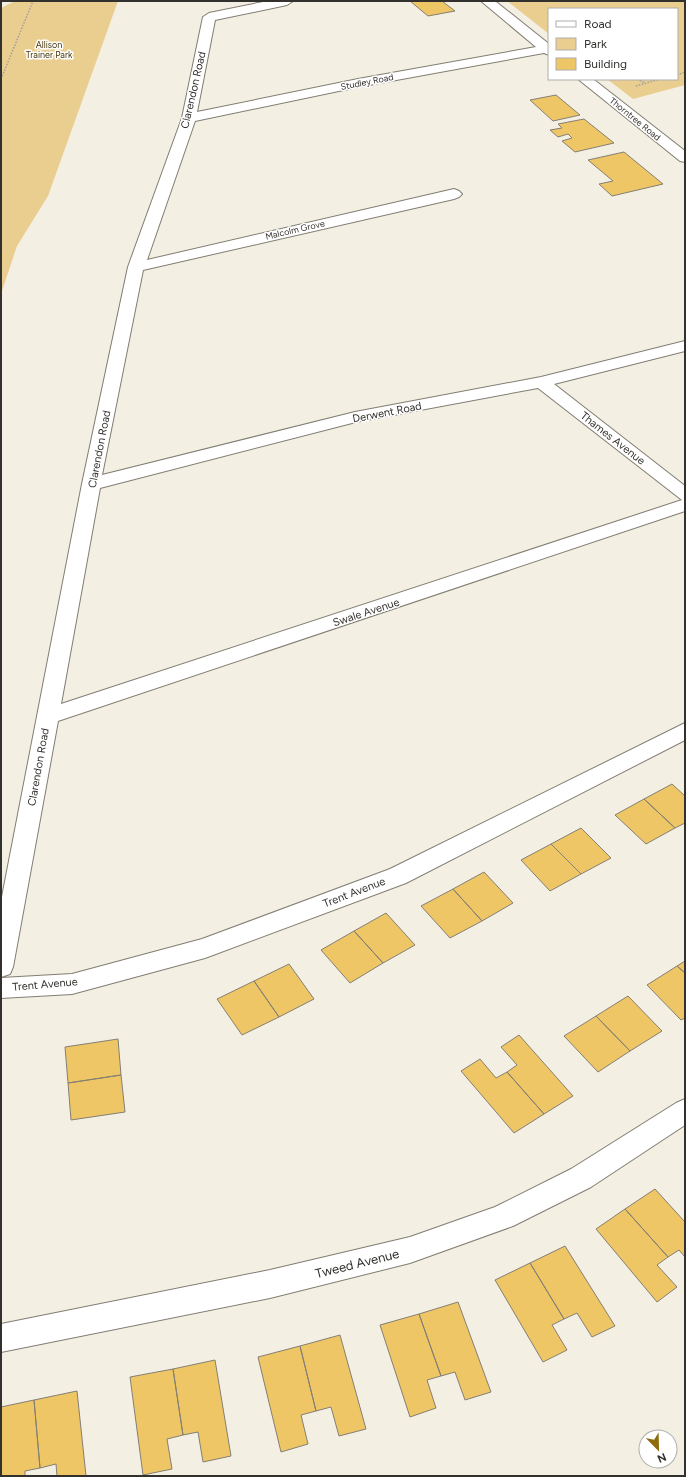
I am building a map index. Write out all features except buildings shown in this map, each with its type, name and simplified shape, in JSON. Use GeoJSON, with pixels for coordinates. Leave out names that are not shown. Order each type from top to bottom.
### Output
{"type":"FeatureCollection","features":[{"type":"Feature","properties":{"kind":"street","name":"Clarendon Road"},"geometry":{"type":"LineString","coordinates":[[1,967],[91,484],[136,267],[189,118],[208,17],[287,1]]}},
{"type":"Feature","properties":{"kind":"street"},"geometry":{"type":"LineString","coordinates":[[487,1],[548,50]]}},
{"type":"Feature","properties":{"kind":"street","name":"Studley Road"},"geometry":{"type":"LineString","coordinates":[[189,118],[358,84],[548,50]]}},
{"type":"Feature","properties":{"kind":"street","name":"Thorntree Road"},"geometry":{"type":"LineString","coordinates":[[586,80],[685,158]]}},
{"type":"Feature","properties":{"kind":"street","name":"Malcolm Grove"},"geometry":{"type":"LineString","coordinates":[[136,267],[454,194]]}},
{"type":"Feature","properties":{"kind":"street","name":"Derwent Road"},"geometry":{"type":"LineString","coordinates":[[91,484],[355,418],[541,382],[685,346]]}},
{"type":"Feature","properties":{"kind":"street","name":"Thames Avenue"},"geometry":{"type":"LineString","coordinates":[[541,382],[685,495]]}},
{"type":"Feature","properties":{"kind":"street","name":"Swale Avenue"},"geometry":{"type":"LineString","coordinates":[[47,717],[685,505]]}},
{"type":"Feature","properties":{"kind":"street","name":"Trent Avenue"},"geometry":{"type":"LineString","coordinates":[[1,988],[72,984],[205,948],[391,878],[685,731]]}},
{"type":"Feature","properties":{"kind":"street","name":"Tweed Avenue"},"geometry":{"type":"LineString","coordinates":[[1,1338],[270,1284],[410,1250],[503,1217],[574,1182],[685,1111]]}},
{"type":"Feature","properties":{"kind":"path"},"geometry":{"type":"LineString","coordinates":[[1,79],[33,1]]}},
{"type":"Feature","properties":{"kind":"path"},"geometry":{"type":"LineString","coordinates":[[640,80],[645,83]]}},
{"type":"Feature","properties":{"kind":"green space","name":"Allison Trainer Park"},"geometry":{"type":"Polygon","coordinates":[[[15,1],[118,1],[48,196],[17,246],[1,294],[1,8],[15,1]]]}},
{"type":"Feature","properties":{"kind":"green space"},"geometry":{"type":"Polygon","coordinates":[[[507,1],[685,1],[685,85],[633,99],[608,80],[678,80],[678,8],[548,8],[548,33],[507,1]]]}}]}
